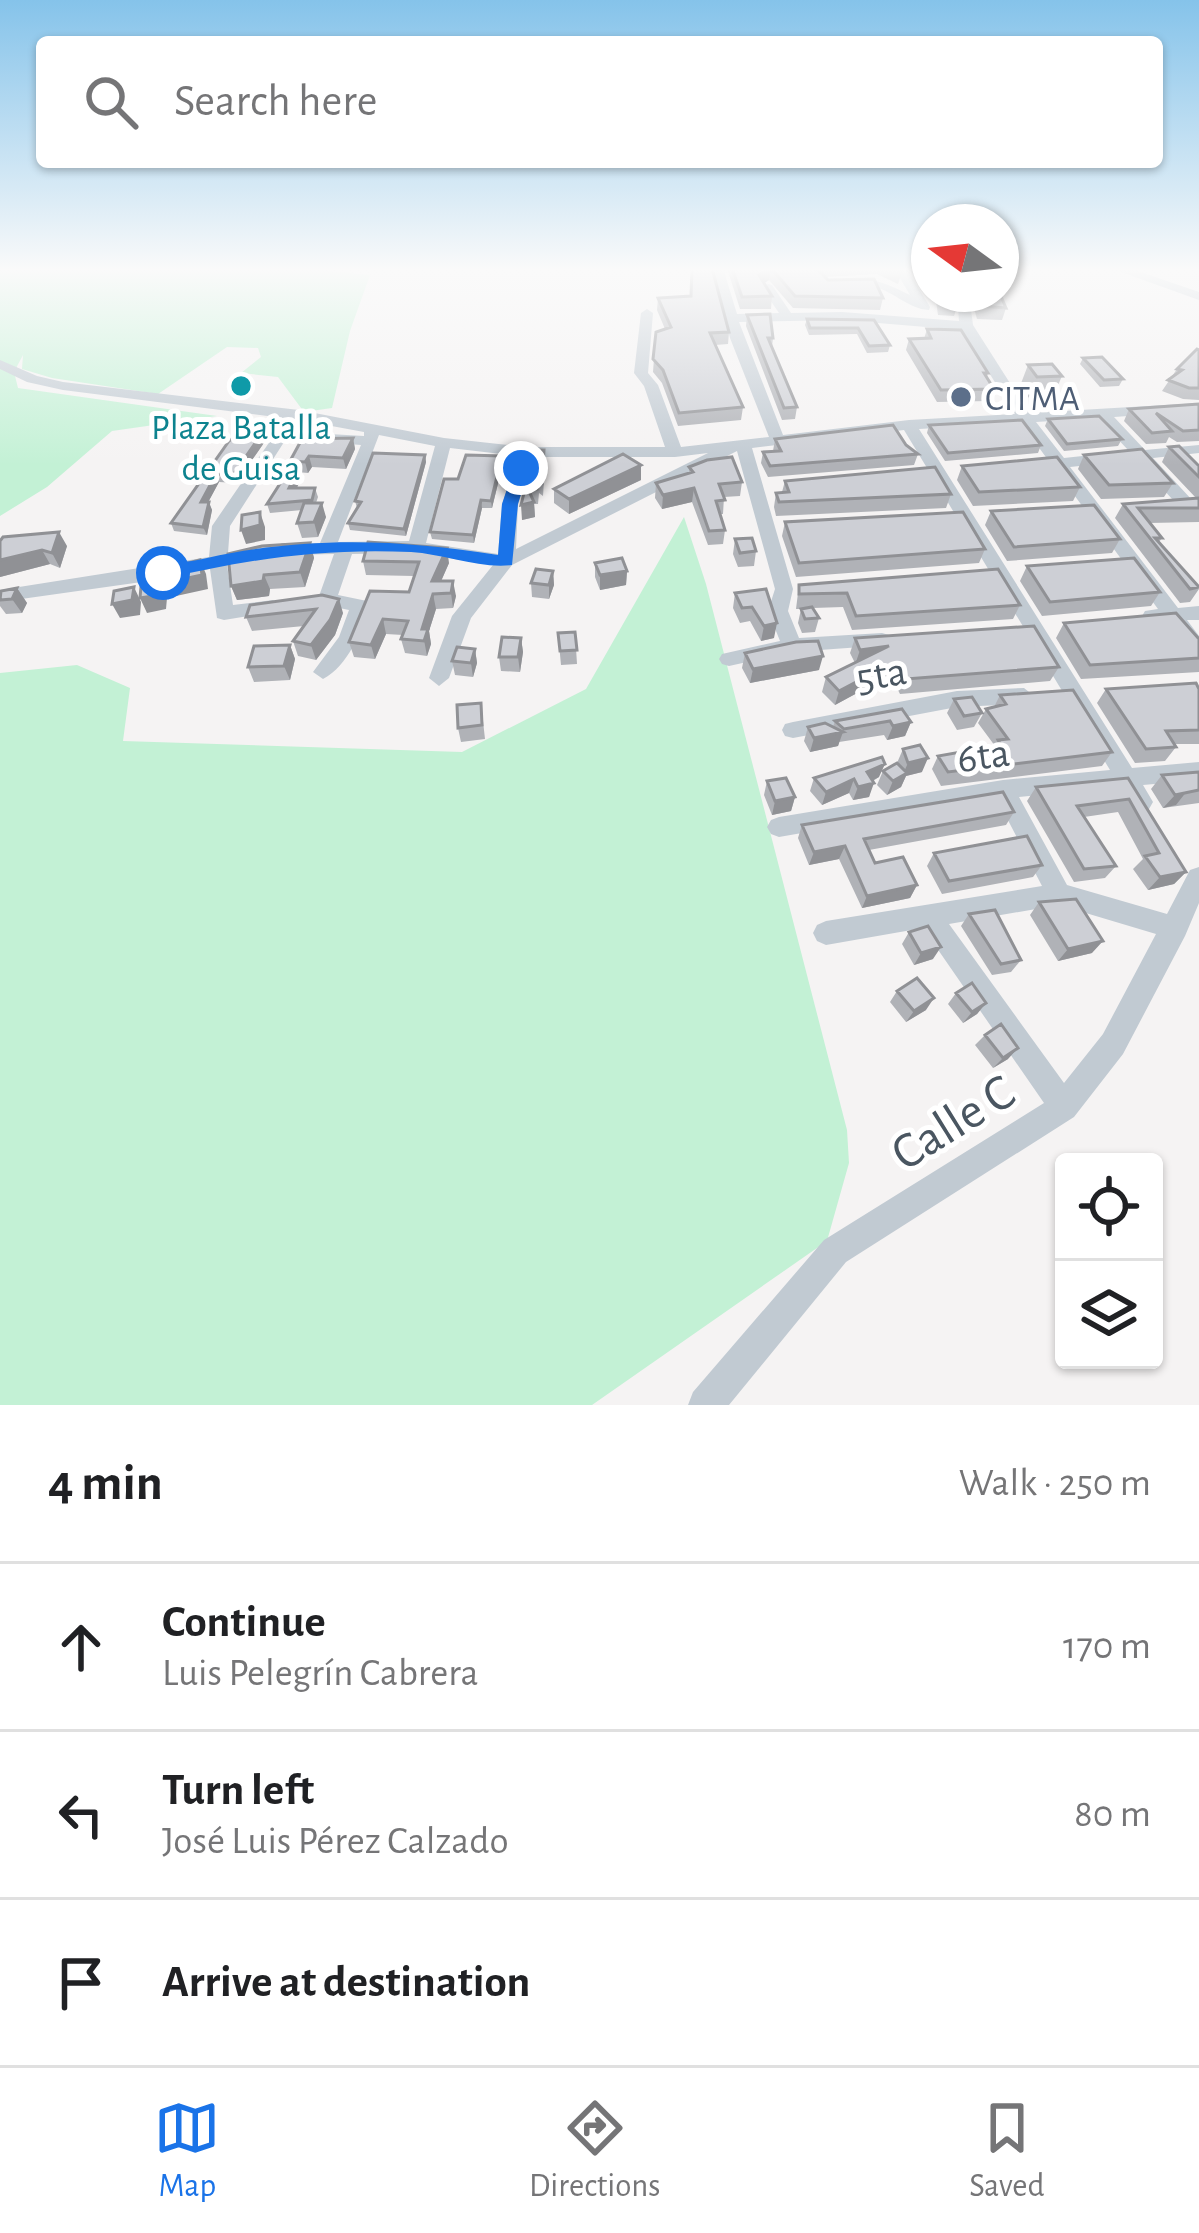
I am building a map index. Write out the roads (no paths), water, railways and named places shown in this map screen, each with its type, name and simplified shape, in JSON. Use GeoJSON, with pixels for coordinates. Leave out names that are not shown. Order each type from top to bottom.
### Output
{"type":"FeatureCollection","features":[{"type":"Feature","properties":{"kind":"street"},"geometry":{"type":"LineString","coordinates":[[645,334],[641,373],[651,386],[675,452]]}},
{"type":"Feature","properties":{"kind":"street"},"geometry":{"type":"LineString","coordinates":[[737,334],[776,438]]}},
{"type":"Feature","properties":{"kind":"street"},"geometry":{"type":"LineString","coordinates":[[971,334],[1025,418],[1199,650]]}},
{"type":"Feature","properties":{"kind":"street"},"geometry":{"type":"LineString","coordinates":[[0,364],[32,379],[63,386],[372,435],[527,452],[675,452],[909,425],[1199,407]]}},
{"type":"Feature","properties":{"kind":"street"},"geometry":{"type":"LineString","coordinates":[[1101,412],[1187,505],[1164,506]]}},
{"type":"Feature","properties":{"kind":"street"},"geometry":{"type":"LineString","coordinates":[[909,425],[1011,573],[1025,628],[1086,693],[1158,830]]}},
{"type":"Feature","properties":{"kind":"street"},"geometry":{"type":"LineString","coordinates":[[323,671],[348,639],[360,606],[339,598],[224,613],[218,562],[221,526],[281,434],[372,435]]}},
{"type":"Feature","properties":{"kind":"street"},"geometry":{"type":"LineString","coordinates":[[327,599],[336,546],[372,435]]}},
{"type":"Feature","properties":{"kind":"street"},"geometry":{"type":"LineString","coordinates":[[416,547],[444,442]]}},
{"type":"Feature","properties":{"kind":"street"},"geometry":{"type":"LineString","coordinates":[[742,442],[764,527],[794,589],[778,611],[792,645]]}},
{"type":"Feature","properties":{"kind":"street"},"geometry":{"type":"LineString","coordinates":[[440,678],[462,616],[506,561],[742,442]]}},
{"type":"Feature","properties":{"kind":"street"},"geometry":{"type":"LineString","coordinates":[[1012,468],[1196,449]]}},
{"type":"Feature","properties":{"kind":"street"},"geometry":{"type":"LineString","coordinates":[[506,561],[510,504],[527,452]]}},
{"type":"Feature","properties":{"kind":"street"},"geometry":{"type":"LineString","coordinates":[[919,476],[966,472]]}},
{"type":"Feature","properties":{"kind":"street"},"geometry":{"type":"LineString","coordinates":[[754,488],[777,486]]}},
{"type":"Feature","properties":{"kind":"street"},"geometry":{"type":"LineString","coordinates":[[1073,511],[1117,508]]}},
{"type":"Feature","properties":{"kind":"street"},"geometry":{"type":"LineString","coordinates":[[764,527],[785,526]]}},
{"type":"Feature","properties":{"kind":"street"},"geometry":{"type":"LineString","coordinates":[[0,596],[267,550],[416,547],[506,561]]}},
{"type":"Feature","properties":{"kind":"street"},"geometry":{"type":"LineString","coordinates":[[1108,564],[1130,562]]}},
{"type":"Feature","properties":{"kind":"street"},"geometry":{"type":"LineString","coordinates":[[978,576],[1011,573]]}},
{"type":"Feature","properties":{"kind":"street"},"geometry":{"type":"LineString","coordinates":[[1127,619],[1199,613]]}},
{"type":"Feature","properties":{"kind":"street"},"geometry":{"type":"LineString","coordinates":[[1025,628],[1058,625]]}},
{"type":"Feature","properties":{"kind":"street"},"geometry":{"type":"LineString","coordinates":[[729,659],[792,645],[906,638]]}},
{"type":"Feature","properties":{"kind":"street","name":"5ta"},"geometry":{"type":"LineString","coordinates":[[794,730],[957,700],[1086,693]]}},
{"type":"Feature","properties":{"kind":"street","name":"6ta"},"geometry":{"type":"LineString","coordinates":[[779,827],[1003,789],[1199,771]]}},
{"type":"Feature","properties":{"kind":"street"},"geometry":{"type":"LineString","coordinates":[[1003,789],[1058,894]]}},
{"type":"Feature","properties":{"kind":"street","name":"Calle C"},"geometry":{"type":"LineString","coordinates":[[706,1405],[835,1251],[1064,1108],[1112,1044],[1176,928],[1192,879]]}},
{"type":"Feature","properties":{"kind":"street"},"geometry":{"type":"LineString","coordinates":[[826,933],[1058,894],[1176,928]]}},
{"type":"Feature","properties":{"kind":"street"},"geometry":{"type":"LineString","coordinates":[[930,918],[1064,1108]]}},
{"type":"Feature","properties":{"kind":"place","name":"Plaza Batalla de Guisa"},"geometry":{"type":"Point","coordinates":[241,386]}},
{"type":"Feature","properties":{"kind":"place","name":"CITMA"},"geometry":{"type":"Point","coordinates":[961,397]}}]}
